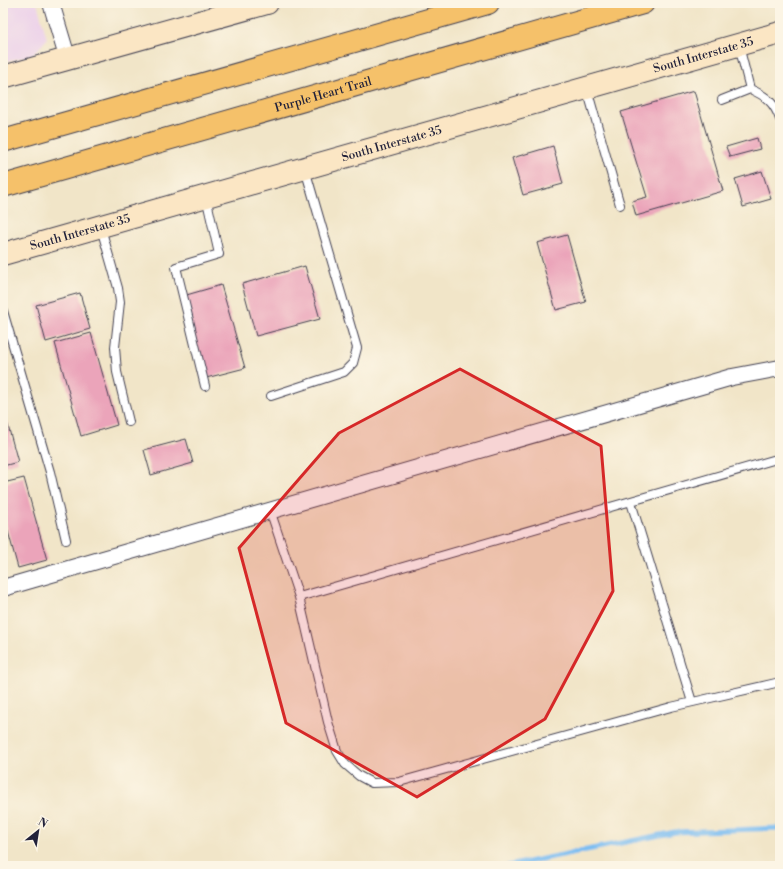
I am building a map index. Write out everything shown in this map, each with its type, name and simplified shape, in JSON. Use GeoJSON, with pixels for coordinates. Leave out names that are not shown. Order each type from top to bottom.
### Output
{"type":"FeatureCollection","features":[{"type":"Feature","properties":{"kind":"highway"},"geometry":{"type":"LineString","coordinates":[[3,141],[488,3]]}},
{"type":"Feature","properties":{"kind":"highway","name":"Purple Heart Trail"},"geometry":{"type":"LineString","coordinates":[[3,186],[644,3]]}},
{"type":"Feature","properties":{"kind":"main road"},"geometry":{"type":"LineString","coordinates":[[3,77],[68,60],[262,4]]}},
{"type":"Feature","properties":{"kind":"main road","name":"South Interstate 35"},"geometry":{"type":"LineString","coordinates":[[3,254],[780,33]]}},
{"type":"Feature","properties":{"kind":"street"},"geometry":{"type":"LineString","coordinates":[[51,3],[68,60]]}},
{"type":"Feature","properties":{"kind":"street"},"geometry":{"type":"LineString","coordinates":[[3,588],[732,377],[780,368]]}},
{"type":"Feature","properties":{"kind":"lane"},"geometry":{"type":"LineString","coordinates":[[739,45],[750,89]]}},
{"type":"Feature","properties":{"kind":"lane"},"geometry":{"type":"LineString","coordinates":[[586,88],[620,205]]}},
{"type":"Feature","properties":{"kind":"lane"},"geometry":{"type":"LineString","coordinates":[[722,100],[750,89],[765,96],[777,109],[780,119]]}},
{"type":"Feature","properties":{"kind":"lane"},"geometry":{"type":"LineString","coordinates":[[271,396],[344,372],[353,363],[357,348],[304,168]]}},
{"type":"Feature","properties":{"kind":"lane"},"geometry":{"type":"LineString","coordinates":[[205,386],[176,267],[219,254],[206,196]]}},
{"type":"Feature","properties":{"kind":"lane"},"geometry":{"type":"LineString","coordinates":[[101,227],[118,288],[120,302],[115,347],[117,372],[130,422]]}},
{"type":"Feature","properties":{"kind":"lane"},"geometry":{"type":"LineString","coordinates":[[3,311],[50,472],[66,540]]}},
{"type":"Feature","properties":{"kind":"lane"},"geometry":{"type":"LineString","coordinates":[[299,597],[780,458]]}},
{"type":"Feature","properties":{"kind":"lane"},"geometry":{"type":"LineString","coordinates":[[631,502],[692,702]]}},
{"type":"Feature","properties":{"kind":"lane"},"geometry":{"type":"LineString","coordinates":[[270,510],[299,597],[328,722],[337,751],[344,764],[359,776],[372,783],[399,782],[692,702],[780,682]]}},
{"type":"Feature","properties":{"kind":"highlighted area"},"geometry":{"type":"Polygon","coordinates":[[[460,369],[601,446],[613,591],[545,719],[417,797],[286,723],[239,548],[339,433],[460,369]]]}},
{"type":"Feature","properties":{"kind":"shaded area"},"geometry":{"type":"Polygon","coordinates":[[[3,3],[37,3],[47,39],[33,55],[3,62],[3,3]]]}},
{"type":"Feature","properties":{"kind":"building"},"geometry":{"type":"Polygon","coordinates":[[[694,91],[723,191],[636,216],[632,201],[647,197],[621,112],[694,91]]]}},
{"type":"Feature","properties":{"kind":"building"},"geometry":{"type":"Polygon","coordinates":[[[757,138],[760,149],[730,157],[726,147],[757,138]]]}},
{"type":"Feature","properties":{"kind":"building"},"geometry":{"type":"Polygon","coordinates":[[[553,146],[563,184],[523,195],[512,158],[553,146]]]}},
{"type":"Feature","properties":{"kind":"building"},"geometry":{"type":"Polygon","coordinates":[[[762,171],[771,199],[743,207],[735,179],[762,171]]]}},
{"type":"Feature","properties":{"kind":"building"},"geometry":{"type":"Polygon","coordinates":[[[567,235],[586,302],[556,310],[537,243],[567,235]]]}},
{"type":"Feature","properties":{"kind":"building"},"geometry":{"type":"Polygon","coordinates":[[[305,266],[320,319],[256,336],[242,284],[305,266]]]}},
{"type":"Feature","properties":{"kind":"building"},"geometry":{"type":"Polygon","coordinates":[[[221,285],[245,368],[206,378],[183,296],[221,285]]]}},
{"type":"Feature","properties":{"kind":"building"},"geometry":{"type":"Polygon","coordinates":[[[80,293],[90,329],[46,342],[36,305],[80,293]]]}},
{"type":"Feature","properties":{"kind":"building"},"geometry":{"type":"Polygon","coordinates":[[[91,333],[117,425],[81,436],[55,343],[91,333]]]}},
{"type":"Feature","properties":{"kind":"building"},"geometry":{"type":"Polygon","coordinates":[[[7,422],[18,462],[3,466],[3,423],[7,422]]]}},
{"type":"Feature","properties":{"kind":"building"},"geometry":{"type":"Polygon","coordinates":[[[186,439],[193,463],[151,475],[144,450],[186,439]]]}},
{"type":"Feature","properties":{"kind":"building"},"geometry":{"type":"Polygon","coordinates":[[[24,478],[47,560],[18,568],[3,513],[3,483],[24,478]]]}},
{"type":"Feature","properties":{"kind":"waterway"},"geometry":{"type":"LineString","coordinates":[[508,866],[675,832],[780,828]]}}]}
